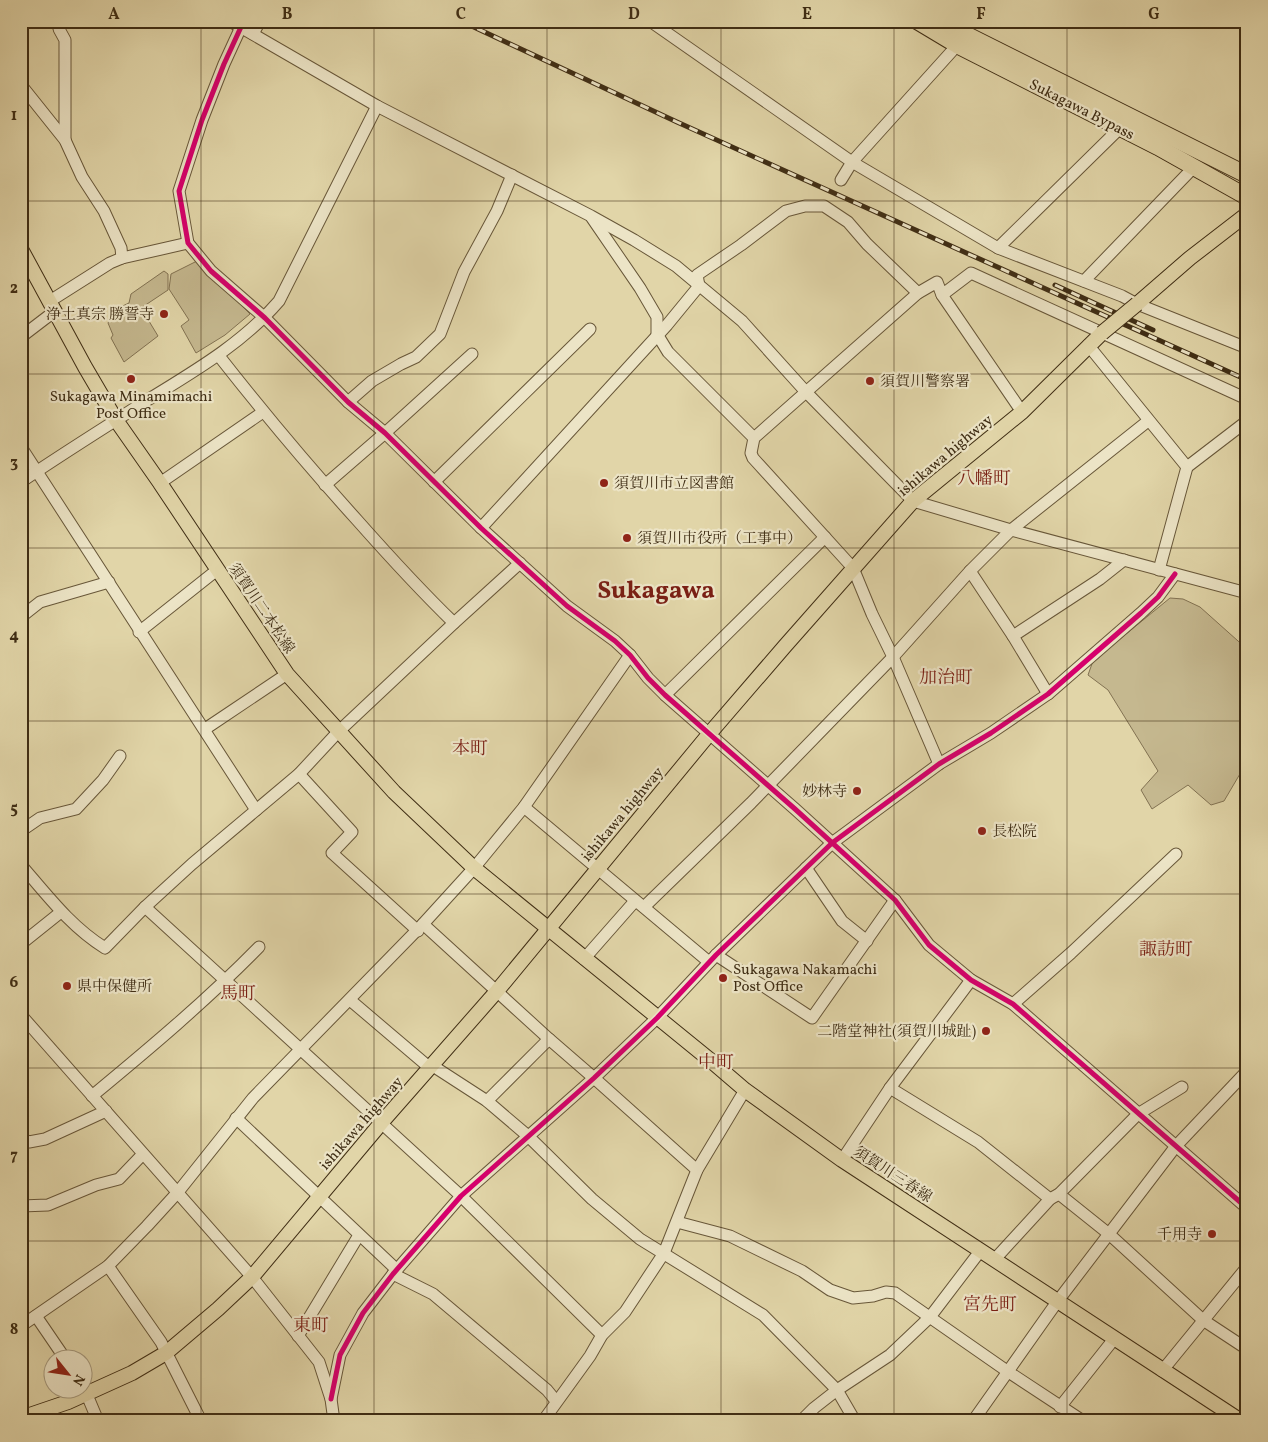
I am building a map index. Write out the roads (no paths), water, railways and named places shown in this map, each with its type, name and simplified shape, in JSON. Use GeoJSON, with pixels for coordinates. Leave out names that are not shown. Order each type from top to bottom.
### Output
{"type":"FeatureCollection","features":[{"type":"Feature","properties":{"kind":"highway","name":"Sukagawa Bypass"},"geometry":{"type":"LineString","coordinates":[[917,21],[962,40],[1247,175]]}},
{"type":"Feature","properties":{"kind":"highway","name":"Sukagawa Bypass"},"geometry":{"type":"LineString","coordinates":[[945,21],[962,40],[1247,197]]}},
{"type":"Feature","properties":{"kind":"highway"},"geometry":{"type":"LineString","coordinates":[[1220,162],[1229,176],[1247,189]]}},
{"type":"Feature","properties":{"kind":"main road","name":"ishikawa highway"},"geometry":{"type":"LineString","coordinates":[[92,1386],[132,1373],[166,1353],[252,1277],[382,1122],[497,991],[710,734],[913,501],[1022,412],[1102,333],[1190,258],[1247,214]]}},
{"type":"Feature","properties":{"kind":"main road","name":"須賀川二本松線"},"geometry":{"type":"LineString","coordinates":[[21,249],[116,420],[287,674],[394,792],[474,868],[548,928]]}},
{"type":"Feature","properties":{"kind":"main road","name":"須賀川三春線"},"geometry":{"type":"LineString","coordinates":[[548,928],[745,1090],[842,1160],[1241,1421]]}},
{"type":"Feature","properties":{"kind":"main road","name":"ishikawa highway"},"geometry":{"type":"LineString","coordinates":[[21,1418],[70,1400]]}},
{"type":"Feature","properties":{"kind":"street"},"geometry":{"type":"LineString","coordinates":[[63,21],[59,29],[65,40],[65,140]]}},
{"type":"Feature","properties":{"kind":"street"},"geometry":{"type":"LineString","coordinates":[[230,21],[377,106],[590,216],[676,266],[742,321],[806,392],[913,501],[1011,530],[1247,593]]}},
{"type":"Feature","properties":{"kind":"street"},"geometry":{"type":"LineString","coordinates":[[253,34],[260,21]]}},
{"type":"Feature","properties":{"kind":"street"},"geometry":{"type":"LineString","coordinates":[[650,21],[852,162],[998,248],[1246,347]]}},
{"type":"Feature","properties":{"kind":"street"},"geometry":{"type":"LineString","coordinates":[[241,27],[202,120],[179,191],[188,243],[212,271],[265,318],[348,402],[385,433],[480,528],[567,606],[615,641],[665,695],[896,900],[929,945],[971,980],[1012,1004],[1247,1208]]}},
{"type":"Feature","properties":{"kind":"street"},"geometry":{"type":"LineString","coordinates":[[841,180],[852,162],[962,40]]}},
{"type":"Feature","properties":{"kind":"street"},"geometry":{"type":"LineString","coordinates":[[21,85],[65,140],[82,177],[104,211],[121,248],[122,258]]}},
{"type":"Feature","properties":{"kind":"street"},"geometry":{"type":"LineString","coordinates":[[21,482],[219,356],[265,318],[279,300],[377,106]]}},
{"type":"Feature","properties":{"kind":"street"},"geometry":{"type":"LineString","coordinates":[[998,248],[1120,128]]}},
{"type":"Feature","properties":{"kind":"street"},"geometry":{"type":"LineString","coordinates":[[1084,281],[1194,167]]}},
{"type":"Feature","properties":{"kind":"street"},"geometry":{"type":"LineString","coordinates":[[348,402],[372,381],[400,364],[416,357],[440,334],[464,272],[496,211],[512,175]]}},
{"type":"Feature","properties":{"kind":"street"},"geometry":{"type":"LineString","coordinates":[[480,528],[667,325],[699,286],[697,274],[741,245],[786,211],[805,206],[824,206],[848,222],[867,244],[918,293]]}},
{"type":"Feature","properties":{"kind":"street"},"geometry":{"type":"LineString","coordinates":[[590,216],[640,288],[657,317],[657,334],[668,352],[754,438]]}},
{"type":"Feature","properties":{"kind":"street"},"geometry":{"type":"LineString","coordinates":[[21,337],[53,306],[110,263],[122,258],[188,243]]}},
{"type":"Feature","properties":{"kind":"street"},"geometry":{"type":"LineString","coordinates":[[942,294],[971,273],[1247,399]]}},
{"type":"Feature","properties":{"kind":"street"},"geometry":{"type":"LineString","coordinates":[[939,764],[853,568],[753,458],[751,453],[754,438],[918,293],[937,282],[942,294],[1022,412]]}},
{"type":"Feature","properties":{"kind":"street"},"geometry":{"type":"LineString","coordinates":[[434,482],[590,329]]}},
{"type":"Feature","properties":{"kind":"street"},"geometry":{"type":"LineString","coordinates":[[1088,346],[1186,466]]}},
{"type":"Feature","properties":{"kind":"street"},"geometry":{"type":"LineString","coordinates":[[325,485],[472,354]]}},
{"type":"Feature","properties":{"kind":"street"},"geometry":{"type":"LineString","coordinates":[[219,356],[263,412],[325,485],[418,589],[454,623]]}},
{"type":"Feature","properties":{"kind":"street"},"geometry":{"type":"LineString","coordinates":[[160,483],[263,412]]}},
{"type":"Feature","properties":{"kind":"street"},"geometry":{"type":"LineString","coordinates":[[584,959],[639,904],[767,785],[893,657],[970,571],[1011,530],[1148,421]]}},
{"type":"Feature","properties":{"kind":"street"},"geometry":{"type":"LineString","coordinates":[[1159,570],[1186,466],[1247,421]]}},
{"type":"Feature","properties":{"kind":"street"},"geometry":{"type":"LineString","coordinates":[[21,447],[256,810]]}},
{"type":"Feature","properties":{"kind":"street"},"geometry":{"type":"LineString","coordinates":[[665,695],[825,537]]}},
{"type":"Feature","properties":{"kind":"street"},"geometry":{"type":"LineString","coordinates":[[1013,636],[1100,579],[1124,560]]}},
{"type":"Feature","properties":{"kind":"street"},"geometry":{"type":"LineString","coordinates":[[21,865],[62,912],[91,939],[105,948],[145,907],[299,774],[338,732],[520,563]]}},
{"type":"Feature","properties":{"kind":"street"},"geometry":{"type":"LineString","coordinates":[[139,632],[217,570]]}},
{"type":"Feature","properties":{"kind":"street"},"geometry":{"type":"LineString","coordinates":[[970,571],[1013,636],[1048,694]]}},
{"type":"Feature","properties":{"kind":"street"},"geometry":{"type":"LineString","coordinates":[[331,1399],[340,1356],[363,1313],[395,1272],[461,1196],[594,1078],[658,1018],[712,959],[832,843],[939,764],[992,733],[1048,694],[1158,597],[1175,574]]}},
{"type":"Feature","properties":{"kind":"street"},"geometry":{"type":"LineString","coordinates":[[21,616],[40,602],[109,582]]}},
{"type":"Feature","properties":{"kind":"street"},"geometry":{"type":"LineString","coordinates":[[21,1326],[108,1266],[178,1192],[253,1098],[420,928],[474,868],[524,807],[630,655]]}},
{"type":"Feature","properties":{"kind":"street"},"geometry":{"type":"LineString","coordinates":[[205,729],[287,674]]}},
{"type":"Feature","properties":{"kind":"street"},"geometry":{"type":"LineString","coordinates":[[21,831],[40,818],[76,809],[103,780],[120,756]]}},
{"type":"Feature","properties":{"kind":"street"},"geometry":{"type":"LineString","coordinates":[[299,774],[352,832],[332,853],[497,991],[697,1170]]}},
{"type":"Feature","properties":{"kind":"street"},"geometry":{"type":"LineString","coordinates":[[524,807],[639,904],[712,959],[812,1018],[896,900]]}},
{"type":"Feature","properties":{"kind":"street"},"geometry":{"type":"LineString","coordinates":[[1012,1004],[1071,953],[1176,854]]}},
{"type":"Feature","properties":{"kind":"street"},"geometry":{"type":"LineString","coordinates":[[806,868],[842,921],[867,941]]}},
{"type":"Feature","properties":{"kind":"street"},"geometry":{"type":"LineString","coordinates":[[145,907],[382,1122],[461,1196],[602,1335]]}},
{"type":"Feature","properties":{"kind":"street"},"geometry":{"type":"LineString","coordinates":[[21,944],[62,912]]}},
{"type":"Feature","properties":{"kind":"street"},"geometry":{"type":"LineString","coordinates":[[92,1096],[177,1026],[258,947]]}},
{"type":"Feature","properties":{"kind":"street"},"geometry":{"type":"LineString","coordinates":[[842,1160],[890,1088],[971,980]]}},
{"type":"Feature","properties":{"kind":"street"},"geometry":{"type":"LineString","coordinates":[[350,1000],[432,1067],[487,1101],[528,1136],[592,1198],[640,1239],[764,1315],[837,1390],[855,1421]]}},
{"type":"Feature","properties":{"kind":"street"},"geometry":{"type":"LineString","coordinates":[[21,1015],[252,1277],[319,1362],[331,1399],[334,1421]]}},
{"type":"Feature","properties":{"kind":"street"},"geometry":{"type":"LineString","coordinates":[[487,1101],[549,1039]]}},
{"type":"Feature","properties":{"kind":"street"},"geometry":{"type":"LineString","coordinates":[[973,1421],[1057,1302],[1176,1146],[1247,1071]]}},
{"type":"Feature","properties":{"kind":"street"},"geometry":{"type":"LineString","coordinates":[[995,1259],[1138,1114],[1182,1087]]}},
{"type":"Feature","properties":{"kind":"street"},"geometry":{"type":"LineString","coordinates":[[890,1088],[978,1142],[1109,1234],[1203,1320],[1247,1349]]}},
{"type":"Feature","properties":{"kind":"street"},"geometry":{"type":"LineString","coordinates":[[543,1421],[590,1356],[602,1335],[625,1312],[664,1253],[678,1222],[697,1170],[745,1090]]}},
{"type":"Feature","properties":{"kind":"street"},"geometry":{"type":"LineString","coordinates":[[21,1138],[29,1142],[45,1140],[106,1111]]}},
{"type":"Feature","properties":{"kind":"street"},"geometry":{"type":"LineString","coordinates":[[236,1118],[359,1235],[395,1272],[433,1294],[547,1390],[556,1401]]}},
{"type":"Feature","properties":{"kind":"street"},"geometry":{"type":"LineString","coordinates":[[21,1206],[48,1205],[96,1185],[119,1178],[142,1154]]}},
{"type":"Feature","properties":{"kind":"street"},"geometry":{"type":"LineString","coordinates":[[678,1222],[730,1236],[802,1270],[830,1290],[853,1298],[873,1296],[886,1292],[895,1293],[1083,1421]]}},
{"type":"Feature","properties":{"kind":"street"},"geometry":{"type":"LineString","coordinates":[[298,1336],[359,1235]]}},
{"type":"Feature","properties":{"kind":"street"},"geometry":{"type":"LineString","coordinates":[[801,1421],[837,1390],[890,1355],[930,1317],[981,1250]]}},
{"type":"Feature","properties":{"kind":"street"},"geometry":{"type":"LineString","coordinates":[[108,1266],[161,1342],[201,1421]]}},
{"type":"Feature","properties":{"kind":"street"},"geometry":{"type":"LineString","coordinates":[[1162,1371],[1247,1267]]}},
{"type":"Feature","properties":{"kind":"street"},"geometry":{"type":"LineString","coordinates":[[36,1316],[59,1350]]}},
{"type":"Feature","properties":{"kind":"street"},"geometry":{"type":"LineString","coordinates":[[1060,1407],[1114,1339]]}},
{"type":"Feature","properties":{"kind":"street"},"geometry":{"type":"LineString","coordinates":[[90,1400],[98,1421]]}},
{"type":"Feature","properties":{"kind":"railway"},"geometry":{"type":"LineString","coordinates":[[461,21],[677,122],[1247,380]]}},
{"type":"Feature","properties":{"kind":"railway"},"geometry":{"type":"LineString","coordinates":[[1055,285],[1153,330]]}},
{"type":"Feature","properties":{"kind":"place","name":"浄土真宗 勝誓寺"},"geometry":{"type":"Point","coordinates":[164,314]}},
{"type":"Feature","properties":{"kind":"place","name":"Sukagawa Minamimachi Post Office"},"geometry":{"type":"Point","coordinates":[131,379]}},
{"type":"Feature","properties":{"kind":"place","name":"須賀川警察署"},"geometry":{"type":"Point","coordinates":[870,381]}},
{"type":"Feature","properties":{"kind":"place","name":"須賀川市立図書館"},"geometry":{"type":"Point","coordinates":[604,483]}},
{"type":"Feature","properties":{"kind":"place","name":"須賀川市役所（工事中）"},"geometry":{"type":"Point","coordinates":[627,538]}},
{"type":"Feature","properties":{"kind":"place","name":"妙林寺"},"geometry":{"type":"Point","coordinates":[857,791]}},
{"type":"Feature","properties":{"kind":"place","name":"長松院"},"geometry":{"type":"Point","coordinates":[982,831]}},
{"type":"Feature","properties":{"kind":"place","name":"Sukagawa Nakamachi Post Office"},"geometry":{"type":"Point","coordinates":[723,978]}},
{"type":"Feature","properties":{"kind":"place","name":"県中保健所"},"geometry":{"type":"Point","coordinates":[67,986]}},
{"type":"Feature","properties":{"kind":"place","name":"二階堂神社(須賀川城趾)"},"geometry":{"type":"Point","coordinates":[986,1031]}},
{"type":"Feature","properties":{"kind":"place","name":"千用寺"},"geometry":{"type":"Point","coordinates":[1212,1234]}},
{"type":"Feature","properties":{"kind":"district","name":"八幡町"},"geometry":{"type":"Point","coordinates":[984,478]}},
{"type":"Feature","properties":{"kind":"district","name":"Sukagawa"},"geometry":{"type":"Point","coordinates":[656,589]}},
{"type":"Feature","properties":{"kind":"district","name":"加治町"},"geometry":{"type":"Point","coordinates":[946,677]}},
{"type":"Feature","properties":{"kind":"district","name":"本町"},"geometry":{"type":"Point","coordinates":[470,748]}},
{"type":"Feature","properties":{"kind":"district","name":"諏訪町"},"geometry":{"type":"Point","coordinates":[1166,949]}},
{"type":"Feature","properties":{"kind":"district","name":"馬町"},"geometry":{"type":"Point","coordinates":[238,993]}},
{"type":"Feature","properties":{"kind":"district","name":"中町"},"geometry":{"type":"Point","coordinates":[716,1062]}},
{"type":"Feature","properties":{"kind":"district","name":"宮先町"},"geometry":{"type":"Point","coordinates":[990,1304]}},
{"type":"Feature","properties":{"kind":"district","name":"東町"},"geometry":{"type":"Point","coordinates":[311,1325]}}]}
